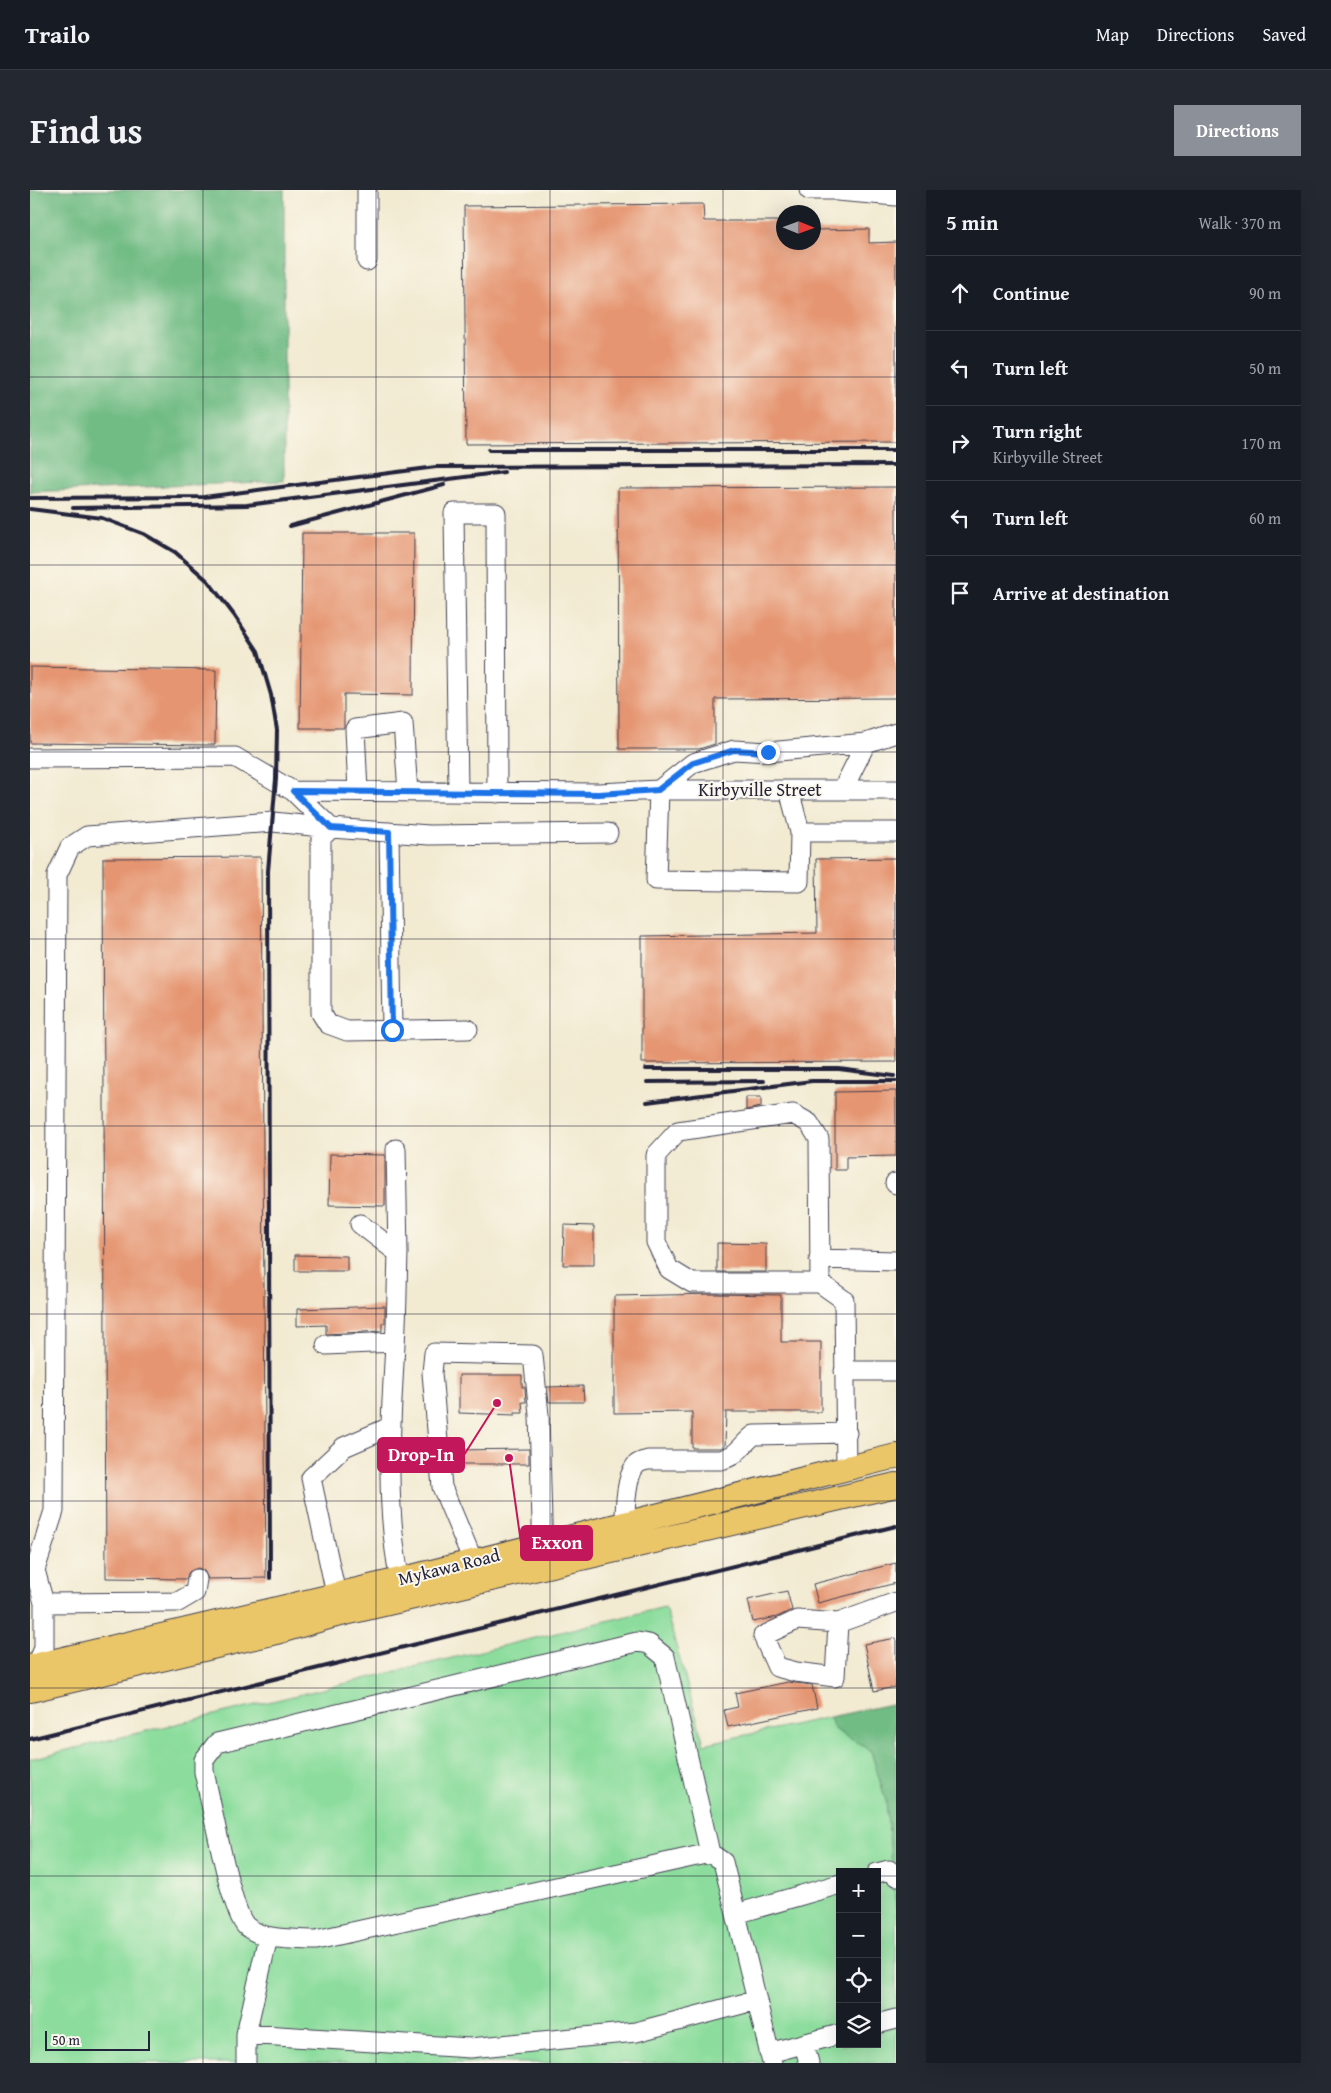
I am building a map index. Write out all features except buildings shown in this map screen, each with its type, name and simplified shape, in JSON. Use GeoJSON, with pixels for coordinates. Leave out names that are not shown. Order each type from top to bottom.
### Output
{"type":"FeatureCollection","features":[{"type":"Feature","properties":{"kind":"main road","name":"Mykawa Road"},"geometry":{"type":"LineString","coordinates":[[34,1678],[336,1594],[402,1589],[474,1561],[542,1556],[625,1514],[846,1470],[896,1456]]}},
{"type":"Feature","properties":{"kind":"main road","name":"Mykawa Road"},"geometry":{"type":"LineString","coordinates":[[34,1678],[542,1556],[896,1485]]}},
{"type":"Feature","properties":{"kind":"street"},"geometry":{"type":"LineString","coordinates":[[367,190],[367,261]]}},
{"type":"Feature","properties":{"kind":"street"},"geometry":{"type":"LineString","coordinates":[[809,190],[837,190],[896,196]]}},
{"type":"Feature","properties":{"kind":"street"},"geometry":{"type":"LineString","coordinates":[[458,792],[454,513],[496,513],[497,792]]}},
{"type":"Feature","properties":{"kind":"street"},"geometry":{"type":"LineString","coordinates":[[358,792],[355,729],[403,723],[408,792]]}},
{"type":"Feature","properties":{"kind":"street"},"geometry":{"type":"LineString","coordinates":[[788,790],[800,832],[799,882],[656,880],[658,790],[693,763],[734,750],[768,752],[866,743],[896,733]]}},
{"type":"Feature","properties":{"kind":"street"},"geometry":{"type":"LineString","coordinates":[[843,789],[866,743]]}},
{"type":"Feature","properties":{"kind":"street"},"geometry":{"type":"LineString","coordinates":[[30,758],[235,757],[293,791],[331,828]]}},
{"type":"Feature","properties":{"kind":"street","name":"Kirbyville Street"},"geometry":{"type":"LineString","coordinates":[[293,791],[599,794],[658,790],[896,790]]}},
{"type":"Feature","properties":{"kind":"street"},"geometry":{"type":"LineString","coordinates":[[34,1678],[44,1648],[44,1604],[33,1570],[54,1511],[57,875],[70,847],[87,836],[274,822],[429,835],[608,833]]}},
{"type":"Feature","properties":{"kind":"street"},"geometry":{"type":"LineString","coordinates":[[331,828],[321,838],[322,1013],[328,1024],[347,1031],[468,1029]]}},
{"type":"Feature","properties":{"kind":"street"},"geometry":{"type":"LineString","coordinates":[[389,832],[392,1030]]}},
{"type":"Feature","properties":{"kind":"street"},"geometry":{"type":"LineString","coordinates":[[800,832],[896,832]]}},
{"type":"Feature","properties":{"kind":"street"},"geometry":{"type":"LineString","coordinates":[[820,1283],[819,1139],[809,1123],[793,1114],[678,1131],[656,1155],[656,1242],[669,1269],[692,1283],[820,1283],[844,1300],[846,1470]]}},
{"type":"Feature","properties":{"kind":"street"},"geometry":{"type":"LineString","coordinates":[[396,1149],[398,1253],[390,1428],[393,1546],[402,1589]]}},
{"type":"Feature","properties":{"kind":"street"},"geometry":{"type":"LineString","coordinates":[[360,1224],[398,1253]]}},
{"type":"Feature","properties":{"kind":"street"},"geometry":{"type":"LineString","coordinates":[[819,1259],[896,1261]]}},
{"type":"Feature","properties":{"kind":"street"},"geometry":{"type":"LineString","coordinates":[[326,1345],[395,1342]]}},
{"type":"Feature","properties":{"kind":"street"},"geometry":{"type":"LineString","coordinates":[[474,1561],[442,1487],[432,1372],[434,1353],[533,1355],[539,1415],[542,1556]]}},
{"type":"Feature","properties":{"kind":"street"},"geometry":{"type":"LineString","coordinates":[[844,1371],[896,1371]]}},
{"type":"Feature","properties":{"kind":"street"},"geometry":{"type":"LineString","coordinates":[[336,1594],[311,1478],[344,1447],[390,1428]]}},
{"type":"Feature","properties":{"kind":"street"},"geometry":{"type":"LineString","coordinates":[[625,1514],[631,1472],[637,1463],[648,1460],[721,1460],[730,1458],[739,1452],[747,1440],[754,1435],[847,1433]]}},
{"type":"Feature","properties":{"kind":"street"},"geometry":{"type":"LineString","coordinates":[[44,1604],[178,1602],[195,1592],[196,1579]]}},
{"type":"Feature","properties":{"kind":"street"},"geometry":{"type":"LineString","coordinates":[[838,1623],[896,1602]]}},
{"type":"Feature","properties":{"kind":"street"},"geometry":{"type":"LineString","coordinates":[[710,1853],[316,1940],[268,1937],[246,1926],[235,1906],[204,1772],[204,1760],[216,1743],[637,1642],[649,1644],[665,1657],[710,1853],[723,1862],[770,2058],[804,2044],[836,2035]]}},
{"type":"Feature","properties":{"kind":"street"},"geometry":{"type":"LineString","coordinates":[[881,1872],[888,1870],[896,1876]]}},
{"type":"Feature","properties":{"kind":"street"},"geometry":{"type":"LineString","coordinates":[[736,1914],[836,1885]]}},
{"type":"Feature","properties":{"kind":"street"},"geometry":{"type":"LineString","coordinates":[[246,2063],[246,2034],[268,1937]]}},
{"type":"Feature","properties":{"kind":"street"},"geometry":{"type":"LineString","coordinates":[[246,2034],[470,2048],[636,2032],[757,2000]]}},
{"type":"Feature","properties":{"kind":"street"},"geometry":{"type":"LineString","coordinates":[[881,2023],[896,2019]]}},
{"type":"Feature","properties":{"kind":"street"},"geometry":{"type":"LineString","coordinates":[[804,2044],[808,2063]]}},
{"type":"Feature","properties":{"kind":"green space"},"geometry":{"type":"Polygon","coordinates":[[[30,190],[284,190],[284,481],[30,492],[30,190]]]}},
{"type":"Feature","properties":{"kind":"green space"},"geometry":{"type":"Polygon","coordinates":[[[665,1607],[704,1744],[830,1717],[834,1729],[871,1751],[886,1801],[896,1907],[896,2063],[30,2063],[30,1759],[665,1607]]]}},
{"type":"Feature","properties":{"kind":"green space"},"geometry":{"type":"Polygon","coordinates":[[[896,1703],[896,1907],[886,1801],[871,1751],[834,1729],[830,1717],[896,1703]]]}},
{"type":"Feature","properties":{"kind":"railway"},"geometry":{"type":"LineString","coordinates":[[489,450],[896,450]]}},
{"type":"Feature","properties":{"kind":"railway"},"geometry":{"type":"LineString","coordinates":[[30,498],[204,497],[436,467],[896,465]]}},
{"type":"Feature","properties":{"kind":"railway"},"geometry":{"type":"LineString","coordinates":[[73,508],[247,505],[504,472]]}},
{"type":"Feature","properties":{"kind":"railway"},"geometry":{"type":"LineString","coordinates":[[290,526],[444,485]]}},
{"type":"Feature","properties":{"kind":"railway"},"geometry":{"type":"LineString","coordinates":[[30,509],[102,518],[144,534],[175,552],[208,581],[234,615],[258,651],[271,695],[277,730],[276,779],[268,871],[270,1578]]}},
{"type":"Feature","properties":{"kind":"railway"},"geometry":{"type":"LineString","coordinates":[[646,1069],[839,1069],[894,1076]]}},
{"type":"Feature","properties":{"kind":"railway"},"geometry":{"type":"LineString","coordinates":[[647,1082],[764,1081]]}},
{"type":"Feature","properties":{"kind":"railway"},"geometry":{"type":"LineString","coordinates":[[647,1102],[812,1081],[896,1081]]}},
{"type":"Feature","properties":{"kind":"railway"},"geometry":{"type":"LineString","coordinates":[[30,1739],[896,1526]]}},
{"type":"Feature","properties":{"kind":"place","name":"Drop-In"},"geometry":{"type":"Point","coordinates":[497,1403]}},
{"type":"Feature","properties":{"kind":"place","name":"Exxon"},"geometry":{"type":"Point","coordinates":[509,1458]}},
{"type":"Feature","properties":{"kind":"route"},"geometry":{"type":"LineString","coordinates":[[392,1030],[389,832],[331,828],[293,791],[599,794],[658,790],[693,763],[734,750],[768,752]]}}]}
